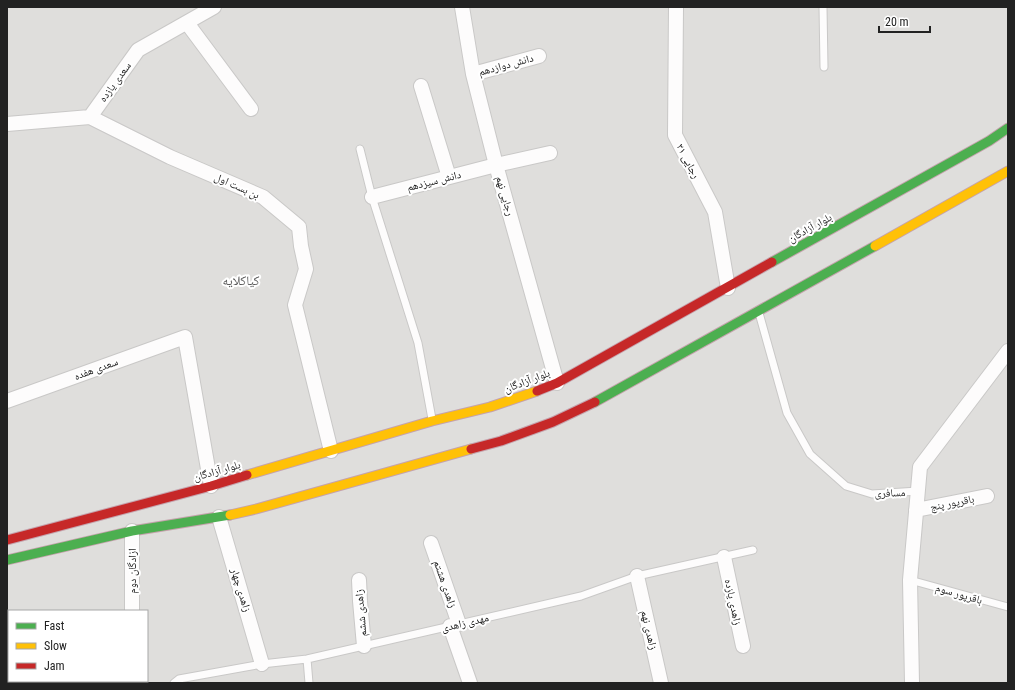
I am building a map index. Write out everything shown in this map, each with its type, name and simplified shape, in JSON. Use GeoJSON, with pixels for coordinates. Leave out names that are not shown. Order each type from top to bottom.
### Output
{"type":"FeatureCollection","features":[{"type":"Feature","properties":{"kind":"highway","name":"بلوار آزادگان"},"geometry":{"type":"LineString","coordinates":[[7,540],[212,490],[331,451],[432,421],[490,407],[540,390],[557,383],[991,144],[1008,128]]}},
{"type":"Feature","properties":{"kind":"highway"},"geometry":{"type":"LineString","coordinates":[[7,560],[218,513],[256,509],[493,443],[554,422],[604,398],[1007,169]]}},
{"type":"Feature","properties":{"kind":"street","name":"سعدی یازده"},"geometry":{"type":"LineString","coordinates":[[90,117],[138,50],[214,7]]}},
{"type":"Feature","properties":{"kind":"street","name":"رجایی نهم"},"geometry":{"type":"LineString","coordinates":[[462,7],[473,74],[496,165],[557,383]]}},
{"type":"Feature","properties":{"kind":"street","name":"رجایی ۲۱"},"geometry":{"type":"LineString","coordinates":[[676,7],[675,135],[715,212],[728,288]]}},
{"type":"Feature","properties":{"kind":"street"},"geometry":{"type":"LineString","coordinates":[[187,23],[251,109]]}},
{"type":"Feature","properties":{"kind":"street","name":"دانش دوازدهم"},"geometry":{"type":"LineString","coordinates":[[473,74],[539,56]]}},
{"type":"Feature","properties":{"kind":"street"},"geometry":{"type":"LineString","coordinates":[[421,86],[449,177]]}},
{"type":"Feature","properties":{"kind":"street"},"geometry":{"type":"LineString","coordinates":[[7,124],[90,117]]}},
{"type":"Feature","properties":{"kind":"street","name":"بن بست اول"},"geometry":{"type":"LineString","coordinates":[[90,117],[170,157],[263,197],[299,227],[306,269],[295,305],[331,451]]}},
{"type":"Feature","properties":{"kind":"street","name":"دانش سیزدهم"},"geometry":{"type":"LineString","coordinates":[[372,197],[496,165],[550,153]]}},
{"type":"Feature","properties":{"kind":"street","name":"سعدی هفده"},"geometry":{"type":"LineString","coordinates":[[7,401],[185,337],[212,490]]}},
{"type":"Feature","properties":{"kind":"street","name":"مسافری"},"geometry":{"type":"LineString","coordinates":[[918,491],[920,467],[1008,351]]}},
{"type":"Feature","properties":{"kind":"street"},"geometry":{"type":"LineString","coordinates":[[912,683],[910,580],[918,491]]}},
{"type":"Feature","properties":{"kind":"street","name":"باقرپور پنج"},"geometry":{"type":"LineString","coordinates":[[916,510],[987,496]]}},
{"type":"Feature","properties":{"kind":"street","name":"زاهدی چهار"},"geometry":{"type":"LineString","coordinates":[[218,513],[262,664]]}},
{"type":"Feature","properties":{"kind":"street","name":"ازادگان دوم"},"geometry":{"type":"LineString","coordinates":[[132,531],[132,610]]}},
{"type":"Feature","properties":{"kind":"street","name":"زاهدی هشتم"},"geometry":{"type":"LineString","coordinates":[[431,544],[455,625],[470,683]]}},
{"type":"Feature","properties":{"kind":"street","name":"زاهدی یازده"},"geometry":{"type":"LineString","coordinates":[[724,557],[743,646]]}},
{"type":"Feature","properties":{"kind":"street","name":"زاهدی نهم"},"geometry":{"type":"LineString","coordinates":[[637,576],[661,683]]}},
{"type":"Feature","properties":{"kind":"street","name":"زاهدی ششم"},"geometry":{"type":"LineString","coordinates":[[359,580],[364,646]]}},
{"type":"Feature","properties":{"kind":"lane"},"geometry":{"type":"LineString","coordinates":[[823,7],[824,68]]}},
{"type":"Feature","properties":{"kind":"lane"},"geometry":{"type":"LineString","coordinates":[[360,149],[372,197],[418,343],[432,421]]}},
{"type":"Feature","properties":{"kind":"lane","name":"مسافری"},"geometry":{"type":"LineString","coordinates":[[759,311],[787,413],[810,454],[846,486],[872,494],[918,491]]}},
{"type":"Feature","properties":{"kind":"lane","name":"مهدی زاهدی"},"geometry":{"type":"LineString","coordinates":[[174,683],[180,679],[262,664],[307,659],[364,646],[581,596],[637,576],[753,550]]}},
{"type":"Feature","properties":{"kind":"lane","name":"باقرپور سوم"},"geometry":{"type":"LineString","coordinates":[[910,580],[1008,607]]}},
{"type":"Feature","properties":{"kind":"lane"},"geometry":{"type":"LineString","coordinates":[[307,659],[309,683]]}},
{"type":"Feature","properties":{"kind":"shaded area"},"geometry":{"type":"Polygon","coordinates":[[[7,7],[1008,7],[1008,683],[7,683],[7,7]]]}},
{"type":"Feature","properties":{"kind":"traffic: fast"},"geometry":{"type":"LineString","coordinates":[[772,262],[989,141],[1008,128]]}},
{"type":"Feature","properties":{"kind":"traffic: fast"},"geometry":{"type":"LineString","coordinates":[[595,402],[875,246]]}},
{"type":"Feature","properties":{"kind":"traffic: fast"},"geometry":{"type":"LineString","coordinates":[[7,560],[132,531],[230,515]]}},
{"type":"Feature","properties":{"kind":"traffic: slow"},"geometry":{"type":"LineString","coordinates":[[875,246],[1008,171]]}},
{"type":"Feature","properties":{"kind":"traffic: slow"},"geometry":{"type":"LineString","coordinates":[[247,475],[432,421],[490,407],[537,391]]}},
{"type":"Feature","properties":{"kind":"traffic: slow"},"geometry":{"type":"LineString","coordinates":[[230,515],[471,449]]}},
{"type":"Feature","properties":{"kind":"traffic: jam"},"geometry":{"type":"LineString","coordinates":[[537,391],[557,383],[772,262]]}},
{"type":"Feature","properties":{"kind":"traffic: jam"},"geometry":{"type":"LineString","coordinates":[[471,449],[501,441],[553,422],[595,402]]}},
{"type":"Feature","properties":{"kind":"traffic: jam"},"geometry":{"type":"LineString","coordinates":[[7,540],[211,486],[247,475]]}},
{"type":"Feature","properties":{"kind":"district","name":"کیاکلایه"},"geometry":{"type":"Point","coordinates":[241,280]}}]}
